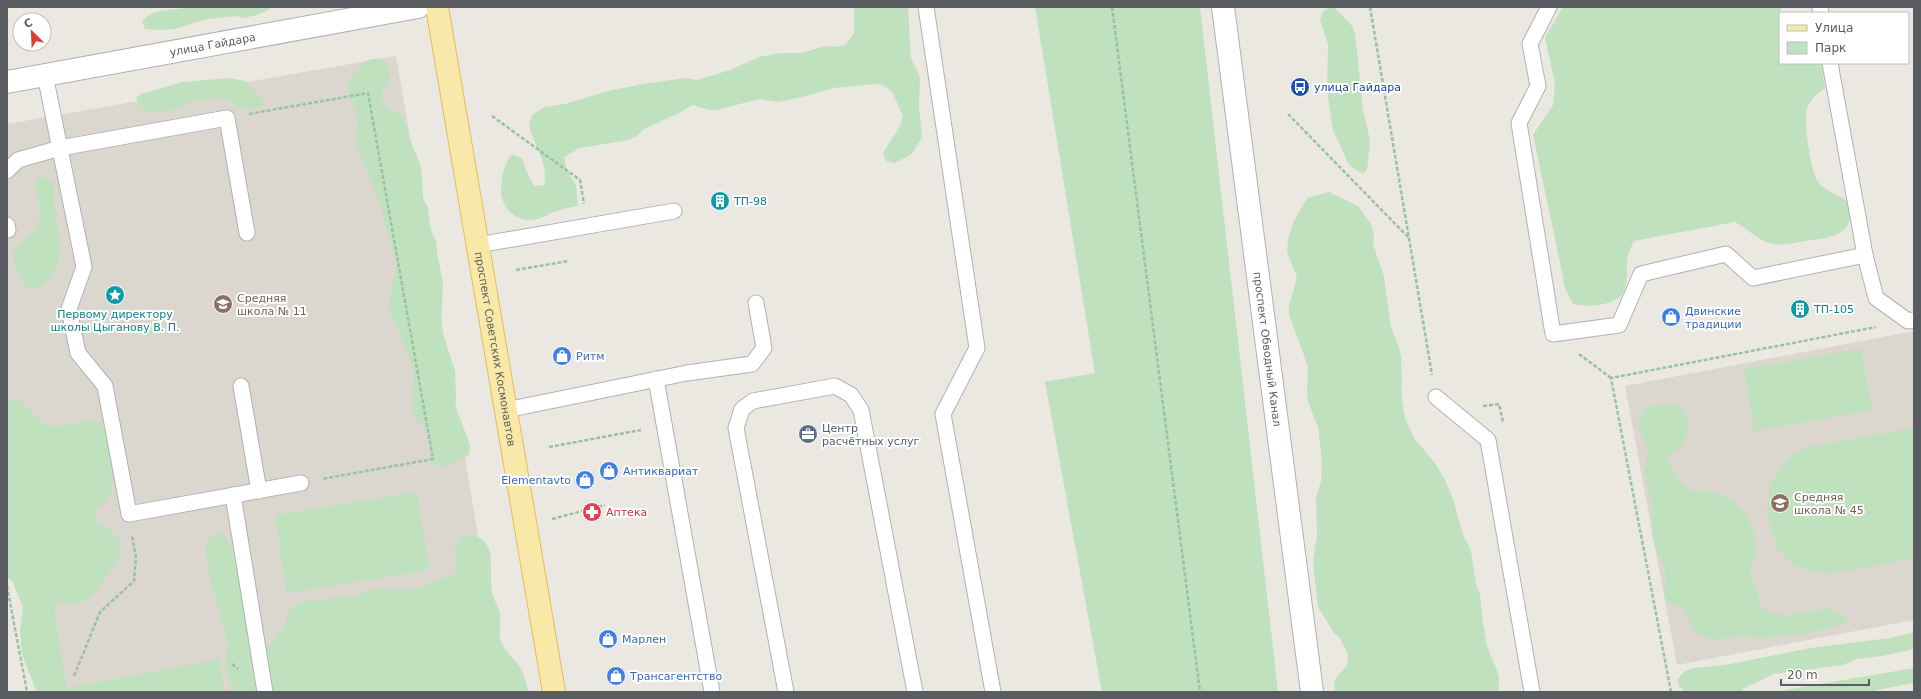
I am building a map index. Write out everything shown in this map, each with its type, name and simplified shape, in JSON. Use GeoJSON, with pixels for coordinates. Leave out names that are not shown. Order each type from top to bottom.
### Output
{"type":"FeatureCollection","features":[{"type":"Feature","properties":{"kind":"main road","name":"улица Гайдара"},"geometry":{"type":"LineString","coordinates":[[7,82],[418,7]]}},
{"type":"Feature","properties":{"kind":"main road","name":"проспект Советских Космонавтов"},"geometry":{"type":"LineString","coordinates":[[437,7],[554,692]]}},
{"type":"Feature","properties":{"kind":"main road","name":"проспект Обводный Канал"},"geometry":{"type":"LineString","coordinates":[[1223,7],[1312,692]]}},
{"type":"Feature","properties":{"kind":"lane"},"geometry":{"type":"LineString","coordinates":[[926,7],[977,348],[943,414],[993,692]]}},
{"type":"Feature","properties":{"kind":"lane"},"geometry":{"type":"LineString","coordinates":[[1549,7],[1530,44],[1538,86],[1519,123],[1553,334],[1619,324],[1641,274],[1726,254],[1752,278],[1865,256]]}},
{"type":"Feature","properties":{"kind":"lane"},"geometry":{"type":"LineString","coordinates":[[1830,64],[1865,256],[1876,298],[1911,320]]}},
{"type":"Feature","properties":{"kind":"lane"},"geometry":{"type":"LineString","coordinates":[[45,75],[84,267],[69,309],[78,353],[105,386],[129,514],[300,483]]}},
{"type":"Feature","properties":{"kind":"lane"},"geometry":{"type":"LineString","coordinates":[[7,171],[18,160],[60,148],[226,118],[248,233]]}},
{"type":"Feature","properties":{"kind":"lane"},"geometry":{"type":"LineString","coordinates":[[478,245],[674,210]]}},
{"type":"Feature","properties":{"kind":"lane"},"geometry":{"type":"LineString","coordinates":[[506,410],[656,379],[752,364],[764,348],[756,303]]}},
{"type":"Feature","properties":{"kind":"lane"},"geometry":{"type":"LineString","coordinates":[[656,379],[712,692]]}},
{"type":"Feature","properties":{"kind":"lane"},"geometry":{"type":"LineString","coordinates":[[241,386],[259,491]]}},
{"type":"Feature","properties":{"kind":"lane"},"geometry":{"type":"LineString","coordinates":[[786,692],[736,428],[742,409],[753,401],[835,386],[851,395],[861,410],[916,692]]}},
{"type":"Feature","properties":{"kind":"lane"},"geometry":{"type":"LineString","coordinates":[[1436,397],[1488,440],[1532,692]]}},
{"type":"Feature","properties":{"kind":"lane"},"geometry":{"type":"LineString","coordinates":[[233,495],[265,692]]}},
{"type":"Feature","properties":{"kind":"path"},"geometry":{"type":"LineString","coordinates":[[1112,7],[1200,692]]}},
{"type":"Feature","properties":{"kind":"path"},"geometry":{"type":"LineString","coordinates":[[1370,7],[1436,397]]}},
{"type":"Feature","properties":{"kind":"path"},"geometry":{"type":"LineString","coordinates":[[226,118],[368,93],[434,459],[300,483]]}},
{"type":"Feature","properties":{"kind":"path"},"geometry":{"type":"LineString","coordinates":[[1288,114],[1409,238]]}},
{"type":"Feature","properties":{"kind":"path"},"geometry":{"type":"LineString","coordinates":[[492,116],[580,180],[588,226]]}},
{"type":"Feature","properties":{"kind":"path"},"geometry":{"type":"LineString","coordinates":[[516,270],[568,261]]}},
{"type":"Feature","properties":{"kind":"path"},"geometry":{"type":"LineString","coordinates":[[1611,378],[1911,320]]}},
{"type":"Feature","properties":{"kind":"path"},"geometry":{"type":"LineString","coordinates":[[1553,334],[1611,378],[1671,692]]}},
{"type":"Feature","properties":{"kind":"path"},"geometry":{"type":"LineString","coordinates":[[550,447],[665,426]]}},
{"type":"Feature","properties":{"kind":"path"},"geometry":{"type":"LineString","coordinates":[[547,520],[562,518],[605,505]]}},
{"type":"Feature","properties":{"kind":"path"},"geometry":{"type":"LineString","coordinates":[[74,676],[100,612],[134,581],[136,558],[129,514]]}},
{"type":"Feature","properties":{"kind":"path"},"geometry":{"type":"LineString","coordinates":[[7,586],[27,692]]}},
{"type":"Feature","properties":{"kind":"shaded area","name":"Средняя школа № 11"},"geometry":{"type":"Polygon","coordinates":[[[396,56],[505,692],[48,692],[7,484],[7,124],[396,56]]]}},
{"type":"Feature","properties":{"kind":"shaded area","name":"Средняя школа № 45"},"geometry":{"type":"Polygon","coordinates":[[[1914,331],[1914,620],[1677,665],[1625,386],[1914,331]]]}},
{"type":"Feature","properties":{"kind":"green space"},"geometry":{"type":"Polygon","coordinates":[[[190,7],[270,7],[269,10],[257,15],[243,18],[236,16],[208,19],[174,29],[145,29],[142,22],[146,17],[157,12],[190,7]]]}},
{"type":"Feature","properties":{"kind":"green space"},"geometry":{"type":"Polygon","coordinates":[[[854,7],[908,7],[911,58],[920,77],[919,107],[922,137],[912,154],[895,163],[886,161],[883,153],[897,131],[903,116],[892,92],[885,86],[876,84],[833,88],[778,102],[759,99],[717,110],[709,110],[693,105],[644,129],[637,136],[629,140],[580,148],[564,157],[566,167],[576,186],[578,206],[563,209],[530,220],[512,214],[504,204],[501,191],[502,181],[505,167],[512,154],[522,158],[534,186],[544,185],[545,177],[543,162],[529,125],[532,115],[544,107],[565,104],[608,91],[642,84],[685,78],[697,80],[730,70],[759,57],[781,53],[802,53],[825,46],[836,47],[846,44],[854,33],[854,7]]]}},
{"type":"Feature","properties":{"kind":"green space"},"geometry":{"type":"Polygon","coordinates":[[[1035,7],[1200,7],[1278,692],[1102,692],[1045,382],[1020,386],[1095,373],[1035,7]]]}},
{"type":"Feature","properties":{"kind":"green space"},"geometry":{"type":"Polygon","coordinates":[[[1334,7],[1352,26],[1355,33],[1363,109],[1370,141],[1367,170],[1363,174],[1349,165],[1333,130],[1327,90],[1328,44],[1320,20],[1322,13],[1327,9],[1334,7]]]}},
{"type":"Feature","properties":{"kind":"green space"},"geometry":{"type":"Polygon","coordinates":[[[1563,7],[1782,7],[1779,12],[1779,64],[1821,64],[1825,88],[1808,105],[1806,124],[1808,146],[1815,176],[1818,182],[1828,190],[1847,200],[1850,210],[1850,219],[1847,225],[1843,230],[1830,237],[1785,244],[1769,243],[1735,222],[1634,241],[1627,258],[1627,276],[1625,289],[1622,294],[1612,302],[1600,305],[1588,306],[1573,304],[1564,286],[1533,135],[1553,105],[1555,84],[1545,37],[1563,7]]]}},
{"type":"Feature","properties":{"kind":"green space"},"geometry":{"type":"Polygon","coordinates":[[[378,58],[387,65],[391,72],[389,81],[382,90],[382,101],[391,110],[401,114],[421,166],[423,198],[428,208],[431,230],[436,241],[443,283],[441,328],[455,371],[455,405],[470,445],[469,455],[449,465],[439,467],[432,461],[428,433],[416,418],[412,409],[414,374],[409,355],[389,310],[391,290],[396,270],[396,261],[376,193],[357,149],[356,139],[358,120],[348,92],[348,82],[360,66],[368,60],[378,58]]]}},
{"type":"Feature","properties":{"kind":"green space"},"geometry":{"type":"Polygon","coordinates":[[[230,78],[245,81],[261,98],[264,105],[258,108],[243,109],[227,99],[213,98],[158,112],[149,111],[141,107],[136,98],[141,94],[182,82],[230,78]]]}},
{"type":"Feature","properties":{"kind":"green space"},"geometry":{"type":"Polygon","coordinates":[[[42,176],[53,182],[55,214],[61,247],[56,268],[44,286],[35,289],[26,288],[14,262],[13,252],[38,225],[40,219],[40,207],[35,184],[42,176]]]}},
{"type":"Feature","properties":{"kind":"green space"},"geometry":{"type":"Polygon","coordinates":[[[1329,192],[1358,206],[1371,224],[1374,234],[1373,244],[1384,277],[1391,327],[1399,347],[1401,357],[1402,399],[1405,418],[1414,438],[1435,463],[1446,482],[1454,502],[1462,532],[1471,551],[1476,584],[1480,594],[1487,646],[1499,676],[1498,692],[1335,692],[1334,681],[1347,665],[1348,655],[1340,638],[1334,633],[1318,607],[1313,562],[1317,535],[1316,498],[1321,481],[1322,463],[1318,427],[1308,402],[1308,366],[1289,315],[1289,306],[1297,277],[1287,252],[1288,240],[1293,223],[1307,198],[1329,192]]]}},
{"type":"Feature","properties":{"kind":"green space"},"geometry":{"type":"Polygon","coordinates":[[[1861,349],[1872,410],[1754,431],[1744,369],[1861,349]]]}},
{"type":"Feature","properties":{"kind":"green space"},"geometry":{"type":"Polygon","coordinates":[[[7,401],[22,401],[39,420],[51,425],[66,425],[91,419],[100,420],[111,452],[114,468],[112,490],[110,495],[95,511],[97,522],[111,532],[120,541],[121,554],[95,592],[88,599],[75,603],[62,601],[54,608],[67,688],[219,659],[225,692],[37,692],[22,655],[20,629],[23,607],[12,581],[7,577],[7,401]]]}},
{"type":"Feature","properties":{"kind":"green space"},"geometry":{"type":"Polygon","coordinates":[[[1672,403],[1683,411],[1688,422],[1688,427],[1685,440],[1681,446],[1668,457],[1672,467],[1678,478],[1686,486],[1696,491],[1717,493],[1733,502],[1746,515],[1754,532],[1756,541],[1756,550],[1749,573],[1757,590],[1759,601],[1766,612],[1784,615],[1828,608],[1845,615],[1847,621],[1843,624],[1805,634],[1781,635],[1759,639],[1748,636],[1732,637],[1716,640],[1706,638],[1693,630],[1688,616],[1682,608],[1667,602],[1664,593],[1666,582],[1665,567],[1655,547],[1652,535],[1651,499],[1644,472],[1648,450],[1640,430],[1639,419],[1645,410],[1652,406],[1672,403]]]}},
{"type":"Feature","properties":{"kind":"green space"},"geometry":{"type":"Polygon","coordinates":[[[1914,428],[1914,558],[1831,574],[1797,567],[1777,548],[1767,511],[1770,484],[1787,459],[1808,447],[1914,428]]]}},
{"type":"Feature","properties":{"kind":"green space"},"geometry":{"type":"Polygon","coordinates":[[[417,492],[429,570],[287,593],[275,515],[417,492]]]}},
{"type":"Feature","properties":{"kind":"green space"},"geometry":{"type":"Polygon","coordinates":[[[223,533],[229,543],[239,569],[243,584],[247,613],[248,639],[255,648],[265,647],[274,642],[285,625],[287,615],[293,606],[303,602],[359,595],[368,591],[380,589],[413,590],[454,574],[457,564],[455,545],[462,536],[474,536],[483,540],[488,546],[490,554],[492,593],[500,613],[501,642],[521,670],[528,692],[233,692],[226,670],[227,640],[211,583],[206,553],[206,544],[213,535],[223,533]]]}},
{"type":"Feature","properties":{"kind":"green space"},"geometry":{"type":"Polygon","coordinates":[[[1914,632],[1914,649],[1882,656],[1857,659],[1843,665],[1774,674],[1742,689],[1744,692],[1685,692],[1679,686],[1677,680],[1684,672],[1693,668],[1725,665],[1810,648],[1890,638],[1914,632]]]}},
{"type":"Feature","properties":{"kind":"green space"},"geometry":{"type":"Polygon","coordinates":[[[1914,668],[1914,683],[1867,692],[1773,692],[1914,668]]]}},
{"type":"Feature","properties":{"kind":"place","name":"улица Гайдара"},"geometry":{"type":"Point","coordinates":[1300,87]}},
{"type":"Feature","properties":{"kind":"place","name":"ТП-98"},"geometry":{"type":"Point","coordinates":[720,201]}},
{"type":"Feature","properties":{"kind":"place","name":"Первому директору школы Цыганову В. П."},"geometry":{"type":"Point","coordinates":[115,295]}},
{"type":"Feature","properties":{"kind":"place","name":"Средняя школа № 11"},"geometry":{"type":"Point","coordinates":[223,304]}},
{"type":"Feature","properties":{"kind":"place","name":"ТП-105"},"geometry":{"type":"Point","coordinates":[1800,309]}},
{"type":"Feature","properties":{"kind":"place","name":"Двинские традиции"},"geometry":{"type":"Point","coordinates":[1671,317]}},
{"type":"Feature","properties":{"kind":"place","name":"Ритм"},"geometry":{"type":"Point","coordinates":[562,356]}},
{"type":"Feature","properties":{"kind":"place","name":"Центр расчётных услуг"},"geometry":{"type":"Point","coordinates":[808,434]}},
{"type":"Feature","properties":{"kind":"place","name":"Антиквариат"},"geometry":{"type":"Point","coordinates":[609,471]}},
{"type":"Feature","properties":{"kind":"place","name":"Elementavto"},"geometry":{"type":"Point","coordinates":[585,480]}},
{"type":"Feature","properties":{"kind":"place","name":"Средняя школа № 45"},"geometry":{"type":"Point","coordinates":[1780,503]}},
{"type":"Feature","properties":{"kind":"place","name":"Аптека"},"geometry":{"type":"Point","coordinates":[592,512]}},
{"type":"Feature","properties":{"kind":"place","name":"Марлен"},"geometry":{"type":"Point","coordinates":[608,639]}},
{"type":"Feature","properties":{"kind":"place","name":"Трансагентство"},"geometry":{"type":"Point","coordinates":[616,676]}}]}
